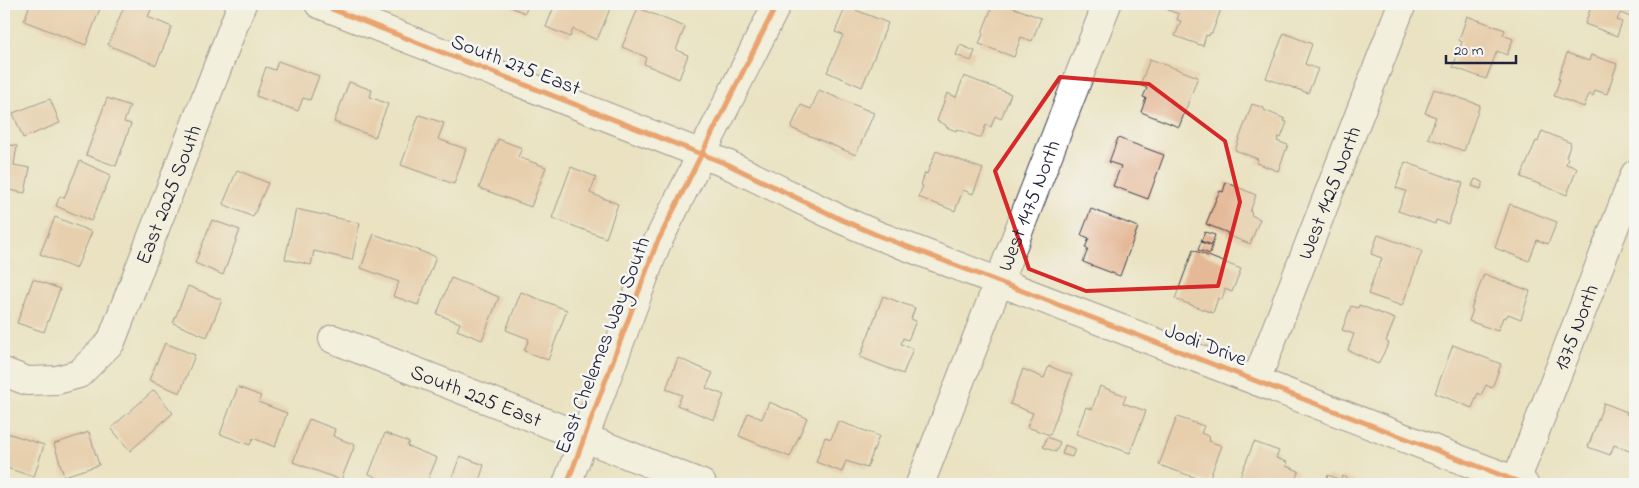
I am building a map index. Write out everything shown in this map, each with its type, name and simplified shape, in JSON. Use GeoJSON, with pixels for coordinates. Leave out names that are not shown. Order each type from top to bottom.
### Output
{"type":"FeatureCollection","features":[{"type":"Feature","properties":{"kind":"street","name":"East 2025 South"},"geometry":{"type":"LineString","coordinates":[[4,372],[27,381],[58,380],[79,374],[111,342],[242,4]]}},
{"type":"Feature","properties":{"kind":"street","name":"South 275 East"},"geometry":{"type":"LineString","coordinates":[[319,4],[727,164],[877,235]]}},
{"type":"Feature","properties":{"kind":"street","name":"East Chelemes Way South"},"geometry":{"type":"LineString","coordinates":[[567,484],[656,244],[777,4]]}},
{"type":"Feature","properties":{"kind":"street","name":"West 1475 North"},"geometry":{"type":"LineString","coordinates":[[920,484],[1107,4]]}},
{"type":"Feature","properties":{"kind":"street","name":"West 1425 North"},"geometry":{"type":"LineString","coordinates":[[1256,381],[1402,4]]}},
{"type":"Feature","properties":{"kind":"street","name":"1375 North"},"geometry":{"type":"LineString","coordinates":[[1520,483],[1635,174]]}},
{"type":"Feature","properties":{"kind":"street","name":"Jodi Drive"},"geometry":{"type":"LineString","coordinates":[[877,235],[1520,483]]}},
{"type":"Feature","properties":{"kind":"street","name":"South 225 East"},"geometry":{"type":"LineString","coordinates":[[333,339],[702,484]]}},
{"type":"Feature","properties":{"kind":"highlighted area"},"geometry":{"type":"Polygon","coordinates":[[[1060,77],[1149,84],[1225,141],[1240,202],[1218,286],[1086,291],[1029,269],[995,171],[1060,77]]]}},
{"type":"Feature","properties":{"kind":"building"},"geometry":{"type":"Polygon","coordinates":[[[30,4],[97,4],[101,6],[86,45],[24,21],[30,4]]]}},
{"type":"Feature","properties":{"kind":"building"},"geometry":{"type":"Polygon","coordinates":[[[125,4],[145,4],[152,7],[148,17],[172,27],[156,65],[108,45],[125,4]]]}},
{"type":"Feature","properties":{"kind":"building"},"geometry":{"type":"Polygon","coordinates":[[[503,4],[529,4],[525,13],[503,4]]]}},
{"type":"Feature","properties":{"kind":"building"},"geometry":{"type":"Polygon","coordinates":[[[555,4],[612,4],[597,40],[573,29],[570,37],[546,27],[555,4]]]}},
{"type":"Feature","properties":{"kind":"building"},"geometry":{"type":"Polygon","coordinates":[[[993,4],[1004,4],[1041,18],[1032,41],[1021,37],[1014,57],[979,44],[993,4]]]}},
{"type":"Feature","properties":{"kind":"building"},"geometry":{"type":"Polygon","coordinates":[[[1171,4],[1223,4],[1212,33],[1209,36],[1206,35],[1203,46],[1175,36],[1181,21],[1177,20],[1179,14],[1168,10],[1171,4]]]}},
{"type":"Feature","properties":{"kind":"building"},"geometry":{"type":"Polygon","coordinates":[[[1592,4],[1635,4],[1635,14],[1631,17],[1620,13],[1617,20],[1622,22],[1617,36],[1585,24],[1592,4]]]}},
{"type":"Feature","properties":{"kind":"building"},"geometry":{"type":"Polygon","coordinates":[[[846,6],[888,23],[862,87],[827,72],[843,35],[835,32],[846,6]]]}},
{"type":"Feature","properties":{"kind":"building"},"geometry":{"type":"Polygon","coordinates":[[[638,8],[685,27],[676,50],[688,55],[679,79],[644,64],[646,57],[622,47],[638,8]]]}},
{"type":"Feature","properties":{"kind":"building"},"geometry":{"type":"Polygon","coordinates":[[[1467,16],[1505,30],[1503,35],[1513,39],[1507,55],[1497,51],[1486,79],[1453,67],[1462,42],[1459,40],[1467,16]]]}},
{"type":"Feature","properties":{"kind":"building"},"geometry":{"type":"Polygon","coordinates":[[[1284,33],[1312,44],[1305,64],[1318,69],[1308,93],[1266,78],[1284,33]]]}},
{"type":"Feature","properties":{"kind":"building"},"geometry":{"type":"Polygon","coordinates":[[[960,45],[975,51],[971,61],[956,55],[960,45]]]}},
{"type":"Feature","properties":{"kind":"building"},"geometry":{"type":"Polygon","coordinates":[[[1567,53],[1589,61],[1591,55],[1617,64],[1607,94],[1595,90],[1593,96],[1589,94],[1584,107],[1554,96],[1567,53]]]}},
{"type":"Feature","properties":{"kind":"building"},"geometry":{"type":"Polygon","coordinates":[[[1150,59],[1198,77],[1179,127],[1141,112],[1146,98],[1143,97],[1147,88],[1140,85],[1150,59]]]}},
{"type":"Feature","properties":{"kind":"building"},"geometry":{"type":"Polygon","coordinates":[[[278,61],[319,76],[310,100],[303,98],[298,111],[256,96],[266,67],[275,70],[278,61]]]}},
{"type":"Feature","properties":{"kind":"building"},"geometry":{"type":"Polygon","coordinates":[[[964,76],[1011,94],[1001,119],[995,116],[991,127],[986,125],[981,138],[957,129],[956,131],[937,121],[947,93],[956,97],[964,76]]]}},
{"type":"Feature","properties":{"kind":"building"},"geometry":{"type":"Polygon","coordinates":[[[349,82],[372,90],[370,97],[388,104],[375,137],[334,122],[349,82]]]}},
{"type":"Feature","properties":{"kind":"building"},"geometry":{"type":"Polygon","coordinates":[[[1434,89],[1480,105],[1464,151],[1428,138],[1436,117],[1425,113],[1434,89]]]}},
{"type":"Feature","properties":{"kind":"building"},"geometry":{"type":"Polygon","coordinates":[[[819,90],[874,113],[856,155],[791,128],[801,105],[811,109],[819,90]]]}},
{"type":"Feature","properties":{"kind":"building"},"geometry":{"type":"Polygon","coordinates":[[[107,98],[130,106],[124,122],[131,124],[116,166],[86,155],[107,98]]]}},
{"type":"Feature","properties":{"kind":"building"},"geometry":{"type":"Polygon","coordinates":[[[50,99],[60,123],[23,138],[13,113],[50,99]]]}},
{"type":"Feature","properties":{"kind":"building"},"geometry":{"type":"Polygon","coordinates":[[[1252,104],[1264,108],[1264,110],[1285,119],[1284,121],[1287,122],[1281,138],[1278,137],[1277,141],[1288,145],[1278,171],[1256,163],[1258,159],[1235,150],[1252,104]]]}},
{"type":"Feature","properties":{"kind":"building"},"geometry":{"type":"Polygon","coordinates":[[[419,115],[444,123],[438,139],[466,149],[454,184],[401,165],[419,115]]]}},
{"type":"Feature","properties":{"kind":"building"},"geometry":{"type":"Polygon","coordinates":[[[1542,131],[1571,143],[1566,157],[1568,158],[1566,164],[1577,168],[1567,195],[1521,177],[1542,131]]]}},
{"type":"Feature","properties":{"kind":"building"},"geometry":{"type":"Polygon","coordinates":[[[1118,138],[1164,155],[1148,199],[1113,186],[1121,166],[1109,162],[1118,138]]]}},
{"type":"Feature","properties":{"kind":"building"},"geometry":{"type":"Polygon","coordinates":[[[498,139],[522,148],[518,157],[546,167],[531,207],[479,188],[498,139]]]}},
{"type":"Feature","properties":{"kind":"building"},"geometry":{"type":"Polygon","coordinates":[[[4,144],[17,146],[14,165],[30,168],[25,193],[4,189],[4,144]]]}},
{"type":"Feature","properties":{"kind":"building"},"geometry":{"type":"Polygon","coordinates":[[[936,151],[983,169],[973,194],[963,190],[955,211],[918,197],[923,186],[921,185],[925,173],[927,174],[936,151]]]}},
{"type":"Feature","properties":{"kind":"building"},"geometry":{"type":"Polygon","coordinates":[[[80,161],[111,175],[91,221],[56,206],[60,196],[64,198],[80,161]]]}},
{"type":"Feature","properties":{"kind":"building"},"geometry":{"type":"Polygon","coordinates":[[[1405,162],[1463,183],[1448,224],[1436,220],[1435,224],[1398,211],[1406,191],[1396,188],[1405,162]]]}},
{"type":"Feature","properties":{"kind":"building"},"geometry":{"type":"Polygon","coordinates":[[[571,167],[596,177],[590,193],[618,204],[606,238],[552,218],[571,167]]]}},
{"type":"Feature","properties":{"kind":"building"},"geometry":{"type":"Polygon","coordinates":[[[237,170],[268,183],[253,217],[223,204],[237,170]]]}},
{"type":"Feature","properties":{"kind":"building"},"geometry":{"type":"Polygon","coordinates":[[[1475,179],[1483,182],[1481,189],[1472,186],[1475,179]]]}},
{"type":"Feature","properties":{"kind":"building"},"geometry":{"type":"Polygon","coordinates":[[[1226,182],[1256,195],[1250,212],[1252,213],[1251,215],[1260,219],[1250,244],[1206,224],[1216,199],[1220,191],[1223,192],[1226,182]]]}},
{"type":"Feature","properties":{"kind":"building"},"geometry":{"type":"Polygon","coordinates":[[[1510,204],[1557,222],[1548,244],[1537,240],[1529,261],[1495,248],[1510,204]]]}},
{"type":"Feature","properties":{"kind":"building"},"geometry":{"type":"Polygon","coordinates":[[[296,209],[360,223],[352,260],[314,251],[311,265],[285,259],[296,209]]]}},
{"type":"Feature","properties":{"kind":"building"},"geometry":{"type":"Polygon","coordinates":[[[1091,209],[1138,227],[1120,276],[1083,262],[1088,249],[1085,248],[1089,238],[1081,235],[1091,209]]]}},
{"type":"Feature","properties":{"kind":"building"},"geometry":{"type":"Polygon","coordinates":[[[55,217],[92,232],[76,269],[40,254],[55,217]]]}},
{"type":"Feature","properties":{"kind":"building"},"geometry":{"type":"Polygon","coordinates":[[[212,220],[240,230],[223,275],[195,263],[212,220]]]}},
{"type":"Feature","properties":{"kind":"building"},"geometry":{"type":"Polygon","coordinates":[[[1205,232],[1215,235],[1212,245],[1201,241],[1205,232]]]}},
{"type":"Feature","properties":{"kind":"building"},"geometry":{"type":"Polygon","coordinates":[[[374,234],[436,257],[418,305],[393,296],[399,282],[361,268],[374,234]]]}},
{"type":"Feature","properties":{"kind":"building"},"geometry":{"type":"Polygon","coordinates":[[[1378,235],[1422,251],[1402,306],[1368,294],[1382,258],[1371,254],[1378,235]]]}},
{"type":"Feature","properties":{"kind":"building"},"geometry":{"type":"Polygon","coordinates":[[[1201,242],[1212,246],[1210,254],[1198,250],[1201,242]]]}},
{"type":"Feature","properties":{"kind":"building"},"geometry":{"type":"Polygon","coordinates":[[[1193,250],[1241,269],[1232,292],[1225,289],[1222,300],[1218,298],[1213,313],[1175,299],[1193,250]]]}},
{"type":"Feature","properties":{"kind":"building"},"geometry":{"type":"Polygon","coordinates":[[[1484,274],[1530,291],[1521,319],[1508,314],[1506,318],[1503,317],[1498,331],[1469,321],[1473,310],[1471,309],[1484,274]]]}},
{"type":"Feature","properties":{"kind":"building"},"geometry":{"type":"Polygon","coordinates":[[[451,278],[499,297],[482,340],[457,330],[460,323],[437,314],[451,278]]]}},
{"type":"Feature","properties":{"kind":"building"},"geometry":{"type":"Polygon","coordinates":[[[33,279],[60,289],[44,332],[17,323],[33,279]]]}},
{"type":"Feature","properties":{"kind":"building"},"geometry":{"type":"Polygon","coordinates":[[[188,286],[222,300],[207,337],[173,323],[188,286]]]}},
{"type":"Feature","properties":{"kind":"building"},"geometry":{"type":"Polygon","coordinates":[[[521,292],[567,310],[548,360],[524,351],[529,339],[506,330],[521,292]]]}},
{"type":"Feature","properties":{"kind":"building"},"geometry":{"type":"Polygon","coordinates":[[[883,296],[915,308],[911,319],[916,321],[908,340],[903,338],[901,344],[913,349],[903,374],[860,357],[883,296]]]}},
{"type":"Feature","properties":{"kind":"building"},"geometry":{"type":"Polygon","coordinates":[[[1359,305],[1395,319],[1386,341],[1389,343],[1378,364],[1348,350],[1354,334],[1342,330],[1351,306],[1358,308],[1359,305]]]}},
{"type":"Feature","properties":{"kind":"building"},"geometry":{"type":"Polygon","coordinates":[[[165,343],[195,355],[180,393],[149,380],[165,343]]]}},
{"type":"Feature","properties":{"kind":"building"},"geometry":{"type":"Polygon","coordinates":[[[1453,345],[1501,364],[1492,388],[1486,385],[1481,395],[1478,393],[1472,408],[1435,393],[1453,345]]]}},
{"type":"Feature","properties":{"kind":"building"},"geometry":{"type":"Polygon","coordinates":[[[678,358],[713,373],[706,388],[724,395],[714,420],[677,405],[682,395],[666,389],[678,358]]]}},
{"type":"Feature","properties":{"kind":"building"},"geometry":{"type":"Polygon","coordinates":[[[1049,366],[1072,375],[1050,435],[1027,427],[1033,413],[1010,404],[1023,369],[1044,378],[1049,366]]]}},
{"type":"Feature","properties":{"kind":"building"},"geometry":{"type":"Polygon","coordinates":[[[1100,386],[1126,396],[1123,403],[1146,411],[1130,453],[1076,434],[1086,407],[1092,409],[1100,386]]]}},
{"type":"Feature","properties":{"kind":"building"},"geometry":{"type":"Polygon","coordinates":[[[238,387],[261,396],[258,402],[287,413],[275,447],[253,438],[250,445],[220,434],[238,387]]]}},
{"type":"Feature","properties":{"kind":"building"},"geometry":{"type":"Polygon","coordinates":[[[154,390],[173,413],[130,451],[111,428],[154,390]]]}},
{"type":"Feature","properties":{"kind":"building"},"geometry":{"type":"Polygon","coordinates":[[[769,402],[807,418],[790,457],[739,436],[748,413],[762,419],[769,402]]]}},
{"type":"Feature","properties":{"kind":"building"},"geometry":{"type":"Polygon","coordinates":[[[1604,403],[1635,417],[1635,444],[1632,452],[1614,445],[1610,455],[1588,447],[1604,403]]]}},
{"type":"Feature","properties":{"kind":"building"},"geometry":{"type":"Polygon","coordinates":[[[1177,417],[1204,426],[1201,433],[1210,437],[1209,441],[1222,446],[1208,482],[1159,465],[1177,417]]]}},
{"type":"Feature","properties":{"kind":"building"},"geometry":{"type":"Polygon","coordinates":[[[309,419],[335,429],[333,436],[355,445],[341,480],[293,462],[309,419]]]}},
{"type":"Feature","properties":{"kind":"building"},"geometry":{"type":"Polygon","coordinates":[[[838,421],[879,436],[867,468],[846,461],[842,472],[816,462],[825,437],[831,439],[838,421]]]}},
{"type":"Feature","properties":{"kind":"building"},"geometry":{"type":"Polygon","coordinates":[[[4,432],[44,445],[34,477],[4,467],[4,432]]]}},
{"type":"Feature","properties":{"kind":"building"},"geometry":{"type":"Polygon","coordinates":[[[89,432],[99,465],[64,476],[54,444],[89,432]]]}},
{"type":"Feature","properties":{"kind":"building"},"geometry":{"type":"Polygon","coordinates":[[[385,433],[409,442],[407,446],[437,458],[426,484],[376,484],[378,478],[369,474],[385,433]]]}},
{"type":"Feature","properties":{"kind":"building"},"geometry":{"type":"Polygon","coordinates":[[[1047,437],[1060,442],[1056,452],[1043,447],[1047,437]]]}},
{"type":"Feature","properties":{"kind":"building"},"geometry":{"type":"Polygon","coordinates":[[[1254,442],[1279,451],[1276,458],[1287,462],[1286,466],[1299,471],[1293,484],[1237,484],[1254,442]]]}},
{"type":"Feature","properties":{"kind":"building"},"geometry":{"type":"Polygon","coordinates":[[[1065,445],[1075,449],[1072,457],[1062,454],[1065,445]]]}},
{"type":"Feature","properties":{"kind":"building"},"geometry":{"type":"Polygon","coordinates":[[[460,456],[484,465],[479,481],[487,484],[450,484],[460,456]]]}},
{"type":"Feature","properties":{"kind":"building"},"geometry":{"type":"Polygon","coordinates":[[[1328,475],[1341,480],[1342,476],[1363,484],[1325,484],[1328,475]]]}},
{"type":"Feature","properties":{"kind":"cycle path"},"geometry":{"type":"LineString","coordinates":[[319,4],[727,164],[877,235],[1524,484]]}},
{"type":"Feature","properties":{"kind":"cycle path"},"geometry":{"type":"LineString","coordinates":[[567,484],[656,245],[777,4]]}}]}
